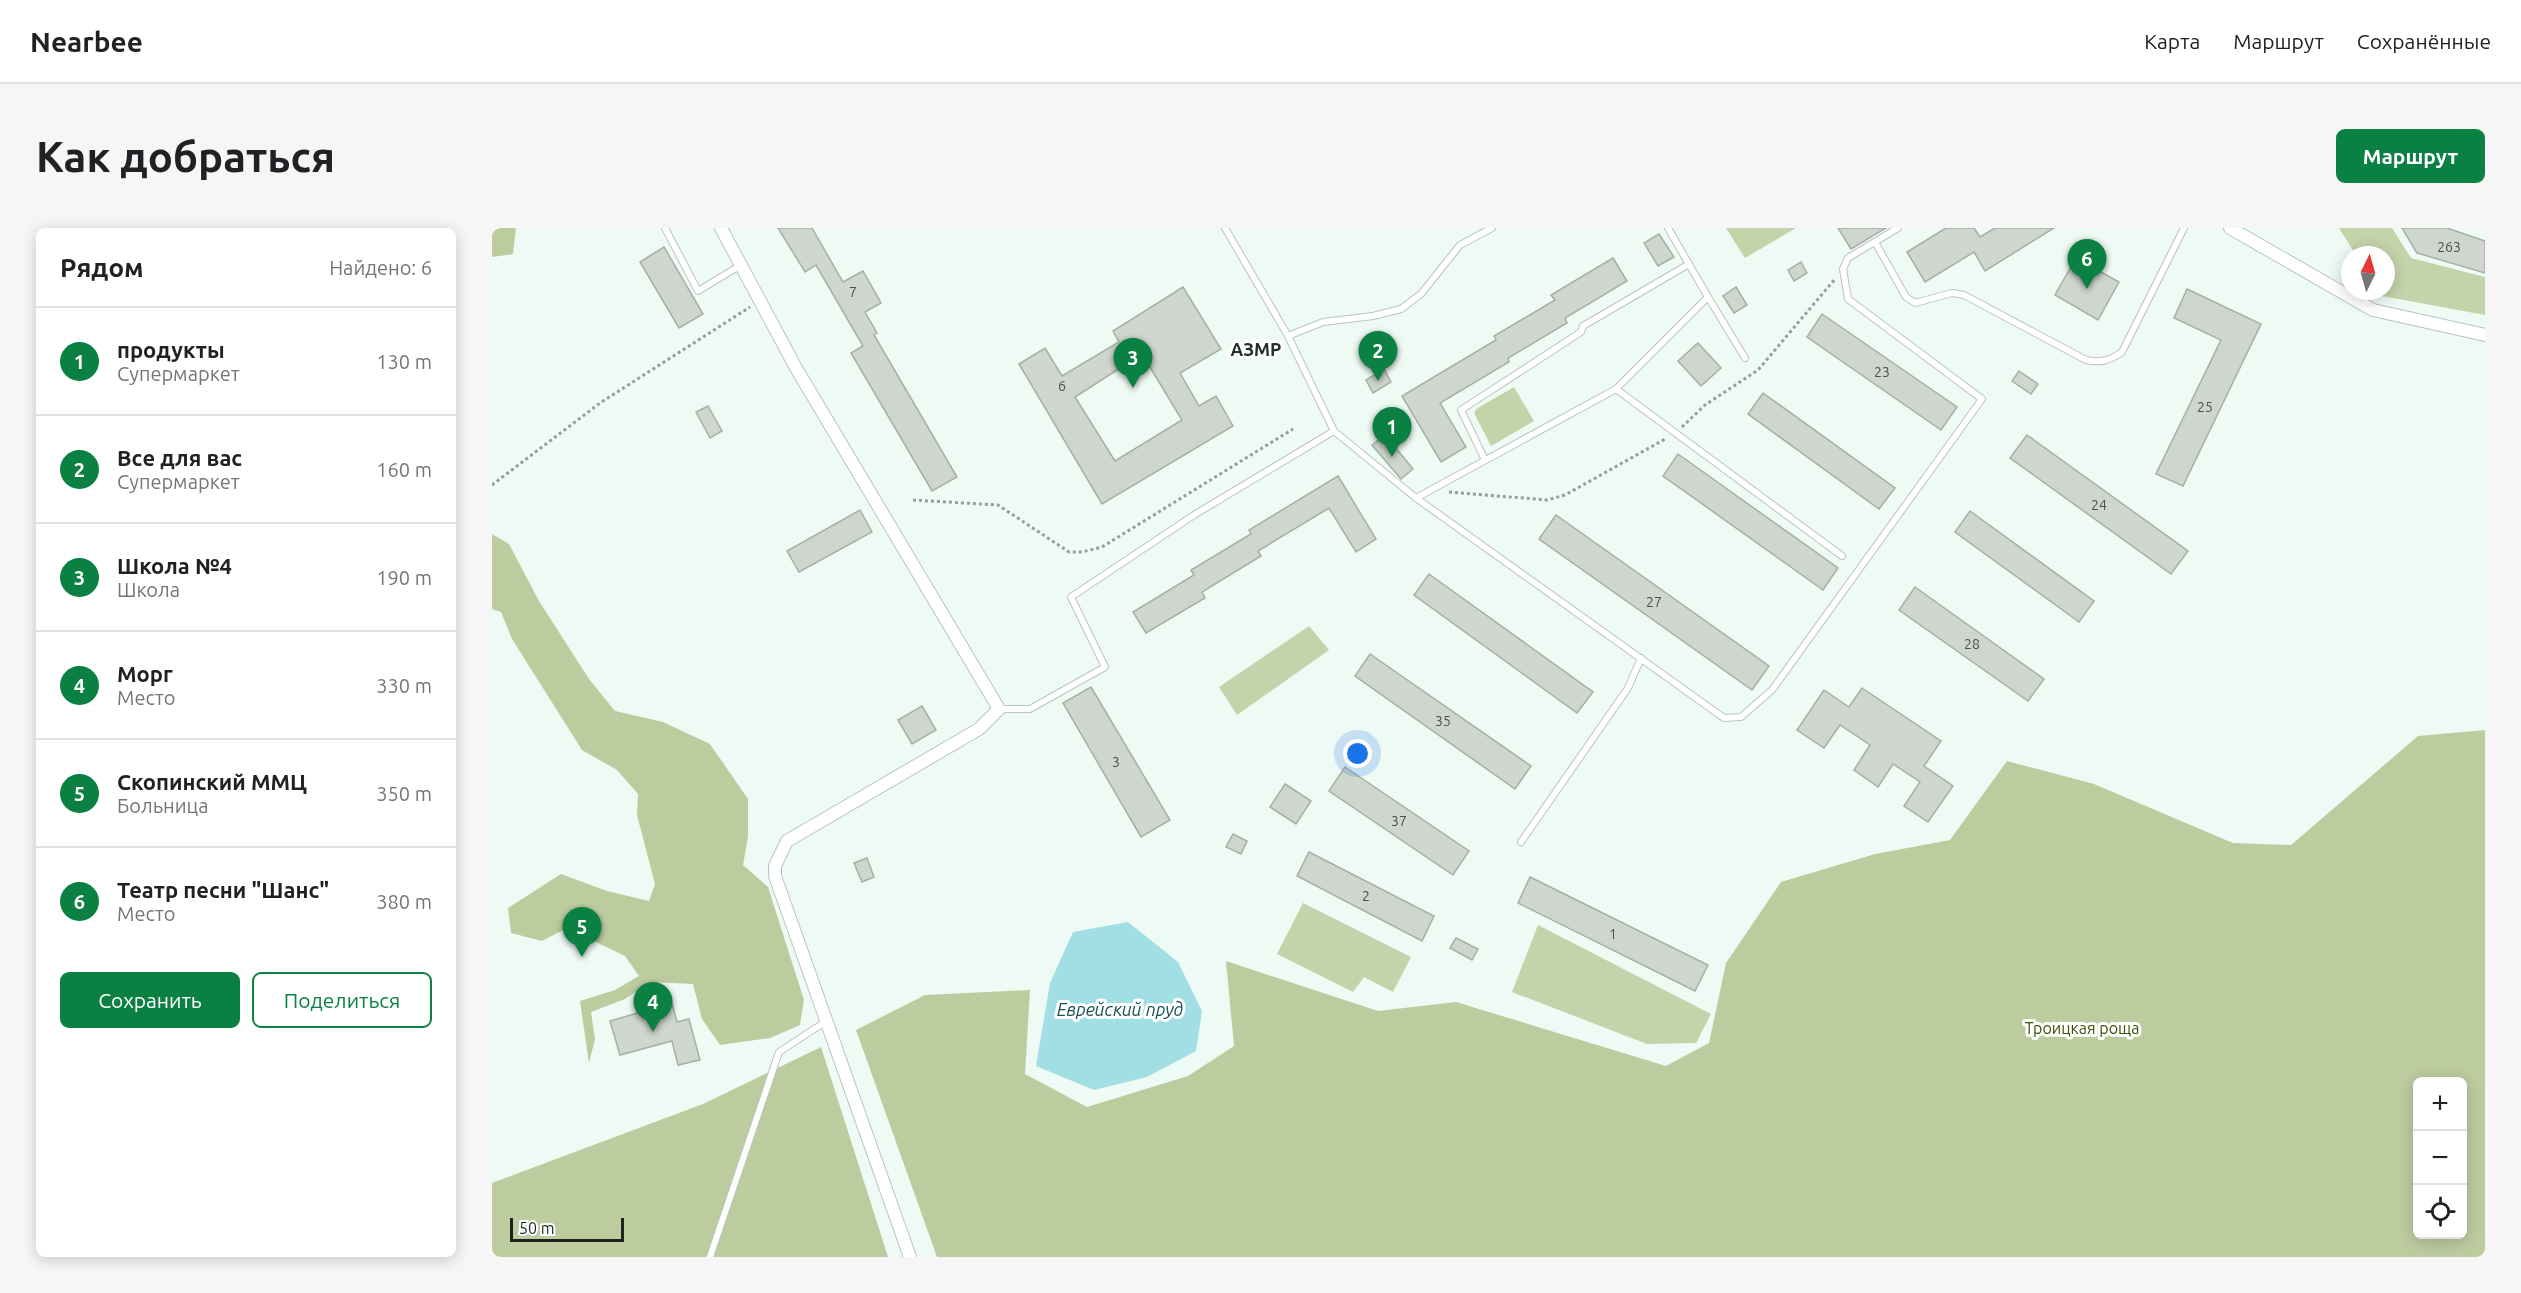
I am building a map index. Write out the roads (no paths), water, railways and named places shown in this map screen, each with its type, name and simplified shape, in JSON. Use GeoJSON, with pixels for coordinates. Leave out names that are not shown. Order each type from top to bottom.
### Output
{"type":"FeatureCollection","features":[{"type":"Feature","properties":{"kind":"street"},"geometry":{"type":"LineString","coordinates":[[721,228],[802,378],[999,709],[979,729],[787,841],[775,866],[775,876],[825,1022],[910,1257]]}},
{"type":"Feature","properties":{"kind":"street"},"geometry":{"type":"LineString","coordinates":[[2230,228],[2373,310],[2485,335]]}},
{"type":"Feature","properties":{"kind":"lane"},"geometry":{"type":"LineString","coordinates":[[665,228],[698,291],[741,265]]}},
{"type":"Feature","properties":{"kind":"lane"},"geometry":{"type":"LineString","coordinates":[[1225,228],[1288,336],[1334,431],[1416,498],[1724,718],[1741,717],[1772,690],[1982,399],[1848,299],[1843,269],[1848,258],[1898,228]]}},
{"type":"Feature","properties":{"kind":"lane"},"geometry":{"type":"LineString","coordinates":[[1288,336],[1323,322],[1373,316],[1401,309],[1421,294],[1460,245],[1492,228]]}},
{"type":"Feature","properties":{"kind":"lane"},"geometry":{"type":"LineString","coordinates":[[1668,228],[1745,358]]}},
{"type":"Feature","properties":{"kind":"lane"},"geometry":{"type":"LineString","coordinates":[[1875,242],[1906,297],[1915,303],[1952,293],[1964,295],[2086,360],[2097,363],[2111,360],[2122,352],[2184,228]]}},
{"type":"Feature","properties":{"kind":"lane"},"geometry":{"type":"LineString","coordinates":[[1485,460],[1461,410],[1581,332],[1583,326],[1689,264]]}},
{"type":"Feature","properties":{"kind":"lane"},"geometry":{"type":"LineString","coordinates":[[1416,498],[1616,390],[1708,297]]}},
{"type":"Feature","properties":{"kind":"lane"},"geometry":{"type":"LineString","coordinates":[[1616,390],[1842,556]]}},
{"type":"Feature","properties":{"kind":"lane"},"geometry":{"type":"LineString","coordinates":[[999,709],[1030,709],[1105,667],[1071,597],[1194,515],[1334,431]]}},
{"type":"Feature","properties":{"kind":"lane"},"geometry":{"type":"LineString","coordinates":[[1521,842],[1628,688],[1641,658]]}},
{"type":"Feature","properties":{"kind":"lane"},"geometry":{"type":"LineString","coordinates":[[710,1257],[779,1052],[825,1022]]}},
{"type":"Feature","properties":{"kind":"water","name":"Еврейский пруд"},"geometry":{"type":"Polygon","coordinates":[[[1128,922],[1178,962],[1202,1011],[1196,1051],[1147,1077],[1094,1090],[1036,1066],[1050,983],[1073,932],[1128,922]]]}},
{"type":"Feature","properties":{"kind":"place","name":"Театр песни \"Шанс\""},"geometry":{"type":"Point","coordinates":[2087,289]}},
{"type":"Feature","properties":{"kind":"place","name":"Все для вас"},"geometry":{"type":"Point","coordinates":[1378,381]}},
{"type":"Feature","properties":{"kind":"place","name":"Школа №4"},"geometry":{"type":"Point","coordinates":[1133,388]}},
{"type":"Feature","properties":{"kind":"place","name":"продукты"},"geometry":{"type":"Point","coordinates":[1392,457]}},
{"type":"Feature","properties":{"kind":"place","name":"Скопинский ММЦ"},"geometry":{"type":"Point","coordinates":[582,957]}},
{"type":"Feature","properties":{"kind":"place","name":"Морг"},"geometry":{"type":"Point","coordinates":[653,1032]}},
{"type":"Feature","properties":{"kind":"district","name":"АЗМР"},"geometry":{"type":"Point","coordinates":[1256,349]}},
{"type":"Feature","properties":{"kind":"park label","name":"Троицкая роща"},"geometry":{"type":"Point","coordinates":[2082,1028]}}]}
